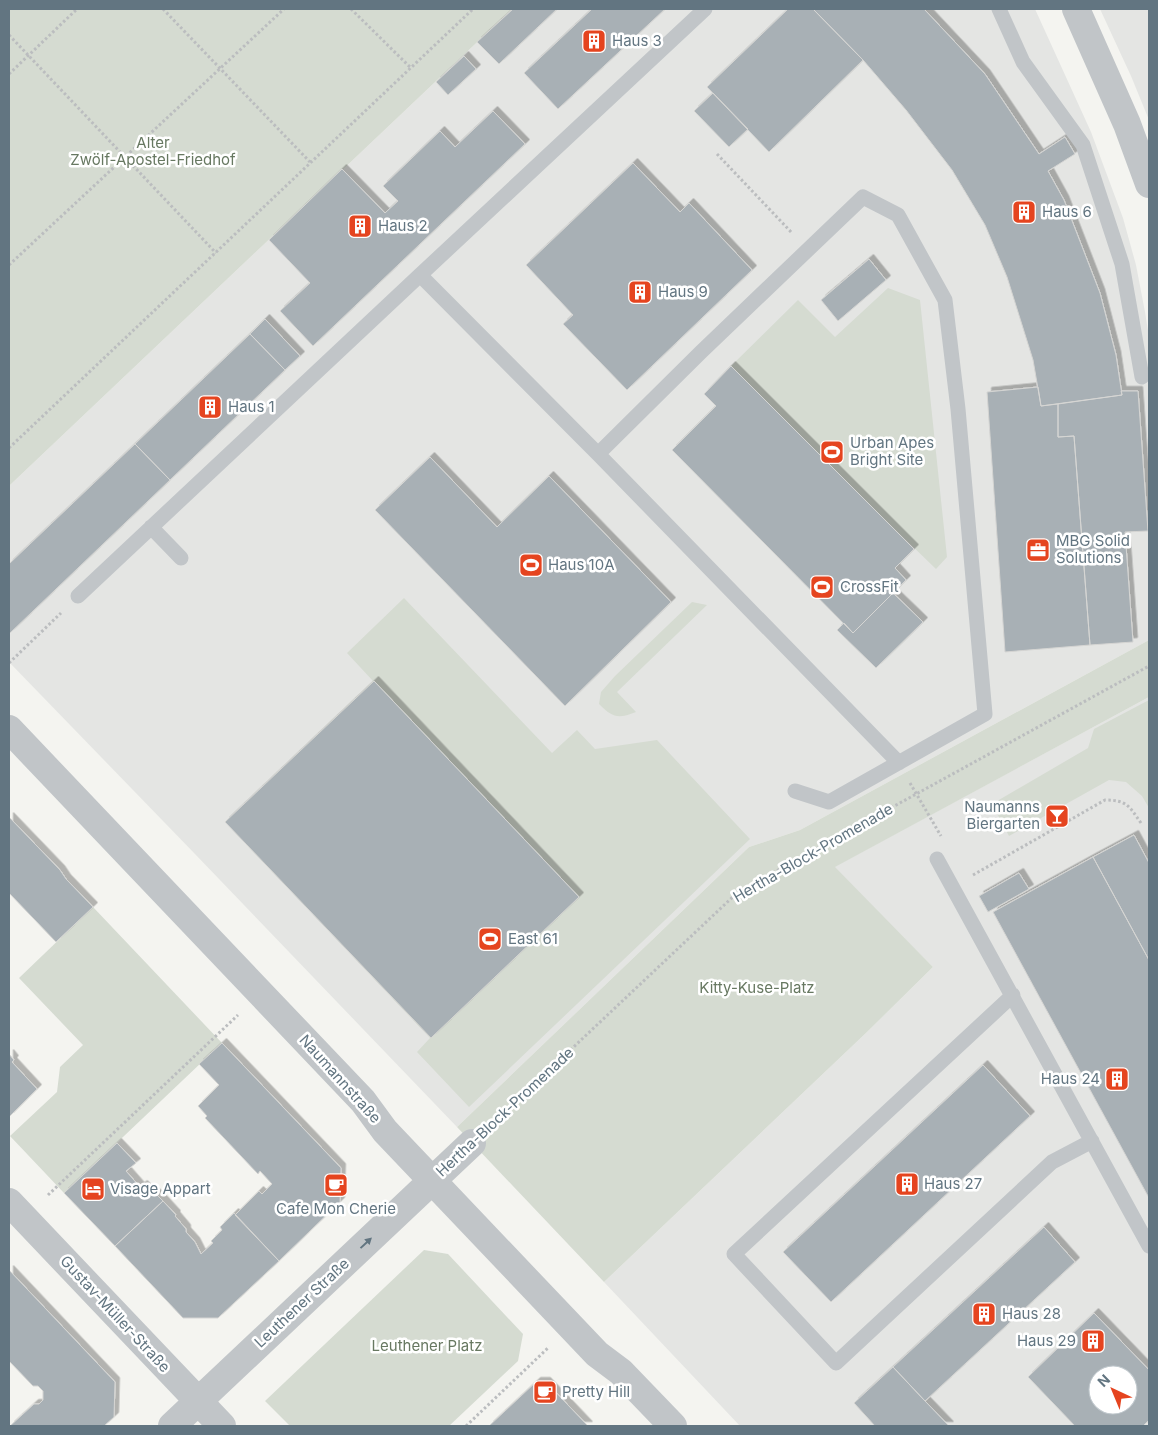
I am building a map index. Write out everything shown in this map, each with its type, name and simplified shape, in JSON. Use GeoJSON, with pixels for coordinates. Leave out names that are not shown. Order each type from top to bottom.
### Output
{"type":"FeatureCollection","features":[{"type":"Feature","properties":{"kind":"street"},"geometry":{"type":"LineString","coordinates":[[1076,9],[1121,109],[1144,153],[1149,184]]}},
{"type":"Feature","properties":{"kind":"street","name":"Naumannstraße"},"geometry":{"type":"LineString","coordinates":[[9,729],[363,1102],[385,1131],[597,1354],[622,1372],[673,1426]]}},
{"type":"Feature","properties":{"kind":"street","name":"Hertha-Block-Promenade"},"geometry":{"type":"LineString","coordinates":[[432,1180],[472,1143]]}},
{"type":"Feature","properties":{"kind":"street","name":"Leuthener Straße"},"geometry":{"type":"LineString","coordinates":[[172,1426],[432,1180]]}},
{"type":"Feature","properties":{"kind":"street","name":"Gustav-Müller-Straße"},"geometry":{"type":"LineString","coordinates":[[9,1202],[222,1426]]}},
{"type":"Feature","properties":{"kind":"lane"},"geometry":{"type":"LineString","coordinates":[[78,596],[705,9]]}},
{"type":"Feature","properties":{"kind":"lane"},"geometry":{"type":"LineString","coordinates":[[999,9],[1023,62],[1083,145],[1122,264],[1142,377]]}},
{"type":"Feature","properties":{"kind":"lane"},"geometry":{"type":"LineString","coordinates":[[598,454],[701,352],[863,197],[898,215],[945,300],[958,409],[985,714],[829,802],[795,791]]}},
{"type":"Feature","properties":{"kind":"lane"},"geometry":{"type":"LineString","coordinates":[[420,275],[598,454],[898,763]]}},
{"type":"Feature","properties":{"kind":"lane"},"geometry":{"type":"LineString","coordinates":[[151,527],[181,558]]}},
{"type":"Feature","properties":{"kind":"lane"},"geometry":{"type":"LineString","coordinates":[[937,859],[1149,1246]]}},
{"type":"Feature","properties":{"kind":"lane"},"geometry":{"type":"LineString","coordinates":[[1013,995],[734,1254],[836,1363],[1052,1162],[1092,1141]]}},
{"type":"Feature","properties":{"kind":"path"},"geometry":{"type":"LineString","coordinates":[[9,74],[77,9]]}},
{"type":"Feature","properties":{"kind":"path"},"geometry":{"type":"LineString","coordinates":[[163,9],[310,162]]}},
{"type":"Feature","properties":{"kind":"path"},"geometry":{"type":"LineString","coordinates":[[9,266],[221,70],[284,9]]}},
{"type":"Feature","properties":{"kind":"path"},"geometry":{"type":"LineString","coordinates":[[351,9],[410,68]]}},
{"type":"Feature","properties":{"kind":"path"},"geometry":{"type":"LineString","coordinates":[[9,448],[473,9]]}},
{"type":"Feature","properties":{"kind":"path"},"geometry":{"type":"LineString","coordinates":[[9,35],[216,253]]}},
{"type":"Feature","properties":{"kind":"path"},"geometry":{"type":"LineString","coordinates":[[716,154],[808,250]]}},
{"type":"Feature","properties":{"kind":"path"},"geometry":{"type":"LineString","coordinates":[[9,663],[78,596]]}},
{"type":"Feature","properties":{"kind":"path","name":"Hertha-Block-Promenade"},"geometry":{"type":"LineString","coordinates":[[472,1143],[738,892],[1149,666]]}},
{"type":"Feature","properties":{"kind":"path"},"geometry":{"type":"LineString","coordinates":[[917,794],[942,839],[937,859]]}},
{"type":"Feature","properties":{"kind":"path"},"geometry":{"type":"LineString","coordinates":[[953,886],[1105,800],[1119,800],[1131,808],[1141,823]]}},
{"type":"Feature","properties":{"kind":"path"},"geometry":{"type":"LineString","coordinates":[[48,1195],[239,1014]]}},
{"type":"Feature","properties":{"kind":"path"},"geometry":{"type":"LineString","coordinates":[[466,1426],[552,1344]]}},
{"type":"Feature","properties":{"kind":"shaded area"},"geometry":{"type":"Polygon","coordinates":[[[512,9],[1035,9],[1091,132],[1123,218],[1136,265],[1145,312],[1149,337],[1149,640],[800,830],[749,847],[457,1127],[9,662],[9,486],[512,9]]]}},
{"type":"Feature","properties":{"kind":"shaded area"},"geometry":{"type":"Polygon","coordinates":[[[1100,9],[1149,9],[1149,120],[1131,76],[1100,9]]]}},
{"type":"Feature","properties":{"kind":"shaded area"},"geometry":{"type":"Polygon","coordinates":[[[1149,697],[1149,1426],[740,1426],[604,1282],[933,967],[834,867],[1149,697]]]}},
{"type":"Feature","properties":{"kind":"green space","name":"Alter Zwölf-Apostel-Friedhof"},"geometry":{"type":"Polygon","coordinates":[[[9,9],[512,9],[9,486],[9,9]]]}},
{"type":"Feature","properties":{"kind":"green space","name":"Urban Apes Bright Site"},"geometry":{"type":"Polygon","coordinates":[[[888,288],[920,300],[947,557],[936,569],[731,366],[798,300],[835,337],[888,288]]]}},
{"type":"Feature","properties":{"kind":"green space","name":"East 61"},"geometry":{"type":"Polygon","coordinates":[[[404,598],[552,753],[577,730],[595,749],[657,740],[750,839],[469,1107],[417,1052],[430,1038],[225,822],[373,681],[347,653],[404,598]]]}},
{"type":"Feature","properties":{"kind":"green space"},"geometry":{"type":"Polygon","coordinates":[[[692,602],[707,605],[617,692],[636,712],[625,716],[612,715],[599,704],[601,692],[615,676],[692,602]]]}},
{"type":"Feature","properties":{"kind":"green space","name":"Kitty-Kuse-Platz"},"geometry":{"type":"Polygon","coordinates":[[[1149,640],[1149,697],[835,867],[933,967],[604,1282],[457,1127],[749,847],[800,830],[1149,640]]]}},
{"type":"Feature","properties":{"kind":"green space"},"geometry":{"type":"Polygon","coordinates":[[[1149,700],[1149,808],[1142,796],[1126,782],[1109,780],[1009,836],[992,804],[1088,748],[1094,729],[1149,700]]]}},
{"type":"Feature","properties":{"kind":"green space"},"geometry":{"type":"Polygon","coordinates":[[[93,907],[222,1043],[64,1193],[10,1136],[57,1092],[60,1067],[83,1045],[19,978],[93,907]]]}},
{"type":"Feature","properties":{"kind":"green space","name":"Leuthener Platz"},"geometry":{"type":"Polygon","coordinates":[[[424,1250],[448,1254],[523,1334],[518,1361],[449,1426],[290,1426],[265,1401],[424,1250]]]}},
{"type":"Feature","properties":{"kind":"building"},"geometry":{"type":"Polygon","coordinates":[[[513,9],[557,9],[499,64],[477,42],[513,9]]]}},
{"type":"Feature","properties":{"kind":"building","name":"Haus 3"},"geometry":{"type":"Polygon","coordinates":[[[592,9],[665,9],[558,109],[524,73],[592,9]]]}},
{"type":"Feature","properties":{"kind":"building"},"geometry":{"type":"Polygon","coordinates":[[[788,9],[813,9],[863,60],[769,152],[707,87],[788,9]]]}},
{"type":"Feature","properties":{"kind":"building","name":"Haus 6"},"geometry":{"type":"Polygon","coordinates":[[[813,9],[924,9],[985,74],[1039,154],[1065,137],[1075,154],[1048,171],[1064,200],[1100,293],[1116,355],[1122,395],[1041,406],[1033,360],[1007,277],[985,225],[952,170],[906,110],[863,60],[813,9]]]}},
{"type":"Feature","properties":{"kind":"building"},"geometry":{"type":"Polygon","coordinates":[[[464,56],[476,69],[448,95],[436,82],[464,56]]]}},
{"type":"Feature","properties":{"kind":"building"},"geometry":{"type":"Polygon","coordinates":[[[713,93],[748,129],[729,147],[694,111],[713,93]]]}},
{"type":"Feature","properties":{"kind":"building","name":"Haus 2"},"geometry":{"type":"Polygon","coordinates":[[[493,111],[525,144],[313,346],[280,311],[310,283],[269,240],[342,169],[385,213],[398,201],[383,186],[440,131],[455,147],[493,111]]]}},
{"type":"Feature","properties":{"kind":"building","name":"Haus 9"},"geometry":{"type":"Polygon","coordinates":[[[633,163],[680,212],[689,203],[752,270],[627,390],[563,324],[573,315],[526,265],[633,163]]]}},
{"type":"Feature","properties":{"kind":"building"},"geometry":{"type":"Polygon","coordinates":[[[869,259],[886,280],[838,321],[821,300],[869,259]]]}},
{"type":"Feature","properties":{"kind":"building"},"geometry":{"type":"Polygon","coordinates":[[[265,319],[300,356],[285,370],[250,334],[265,319]]]}},
{"type":"Feature","properties":{"kind":"building","name":"Haus 1"},"geometry":{"type":"Polygon","coordinates":[[[250,334],[285,370],[170,480],[135,444],[250,334]]]}},
{"type":"Feature","properties":{"kind":"building"},"geometry":{"type":"Polygon","coordinates":[[[731,366],[914,549],[895,568],[906,580],[853,633],[672,450],[716,406],[704,394],[731,366]]]}},
{"type":"Feature","properties":{"kind":"building"},"geometry":{"type":"Polygon","coordinates":[[[1038,387],[1041,406],[1058,404],[1058,437],[1074,436],[1090,645],[1005,652],[987,392],[1038,387]]]}},
{"type":"Feature","properties":{"kind":"building"},"geometry":{"type":"Polygon","coordinates":[[[1121,391],[1138,391],[1148,531],[1125,532],[1133,642],[1090,645],[1074,436],[1058,437],[1058,404],[1122,395],[1121,391]]]}},
{"type":"Feature","properties":{"kind":"building"},"geometry":{"type":"Polygon","coordinates":[[[135,444],[170,480],[9,634],[9,564],[135,444]]]}},
{"type":"Feature","properties":{"kind":"building","name":"Haus 10A"},"geometry":{"type":"Polygon","coordinates":[[[430,457],[497,527],[549,476],[671,602],[565,706],[375,510],[430,457]]]}},
{"type":"Feature","properties":{"kind":"building"},"geometry":{"type":"Polygon","coordinates":[[[893,593],[923,622],[876,668],[837,630],[844,623],[853,633],[893,593]]]}},
{"type":"Feature","properties":{"kind":"building"},"geometry":{"type":"Polygon","coordinates":[[[374,681],[579,897],[431,1038],[225,822],[374,681]]]}},
{"type":"Feature","properties":{"kind":"building"},"geometry":{"type":"Polygon","coordinates":[[[9,817],[93,907],[56,942],[9,893],[9,817]]]}},
{"type":"Feature","properties":{"kind":"building"},"geometry":{"type":"Polygon","coordinates":[[[1134,835],[1149,863],[1149,960],[1093,857],[1134,835]]]}},
{"type":"Feature","properties":{"kind":"building","name":"Haus 24"},"geometry":{"type":"Polygon","coordinates":[[[1093,857],[1149,960],[1149,1198],[993,912],[1093,857]]]}},
{"type":"Feature","properties":{"kind":"building"},"geometry":{"type":"Polygon","coordinates":[[[1019,873],[1029,889],[988,912],[979,896],[1019,873]]]}},
{"type":"Feature","properties":{"kind":"building"},"geometry":{"type":"Polygon","coordinates":[[[222,1043],[341,1168],[340,1202],[279,1261],[235,1215],[259,1191],[262,1194],[272,1184],[260,1171],[258,1174],[205,1118],[207,1116],[198,1106],[219,1085],[199,1064],[222,1043]]]}},
{"type":"Feature","properties":{"kind":"building"},"geometry":{"type":"Polygon","coordinates":[[[9,1054],[14,1060],[12,1062],[37,1089],[9,1117],[9,1054]]]}},
{"type":"Feature","properties":{"kind":"building","name":"Haus 27"},"geometry":{"type":"Polygon","coordinates":[[[983,1065],[1030,1116],[831,1302],[783,1252],[983,1065]]]}},
{"type":"Feature","properties":{"kind":"building"},"geometry":{"type":"Polygon","coordinates":[[[117,1143],[136,1163],[126,1171],[140,1187],[143,1185],[149,1191],[151,1189],[163,1201],[115,1246],[64,1193],[117,1143]]]}},
{"type":"Feature","properties":{"kind":"building"},"geometry":{"type":"Polygon","coordinates":[[[163,1201],[176,1215],[201,1254],[213,1243],[211,1241],[222,1230],[220,1227],[234,1213],[279,1261],[218,1318],[183,1318],[115,1246],[163,1201]]]}},
{"type":"Feature","properties":{"kind":"building","name":"Haus 28"},"geometry":{"type":"Polygon","coordinates":[[[1044,1227],[1075,1262],[925,1401],[893,1367],[1044,1227]]]}},
{"type":"Feature","properties":{"kind":"building"},"geometry":{"type":"Polygon","coordinates":[[[9,1270],[115,1382],[114,1417],[104,1426],[10,1426],[34,1404],[39,1404],[43,1400],[43,1391],[38,1386],[33,1386],[9,1361],[9,1270]]]}},
{"type":"Feature","properties":{"kind":"building","name":"Haus 29"},"geometry":{"type":"Polygon","coordinates":[[[1094,1313],[1149,1370],[1149,1420],[1143,1426],[1075,1426],[1028,1377],[1094,1313]]]}},
{"type":"Feature","properties":{"kind":"building"},"geometry":{"type":"Polygon","coordinates":[[[893,1367],[949,1426],[875,1426],[854,1403],[893,1367]]]}},
{"type":"Feature","properties":{"kind":"building"},"geometry":{"type":"Polygon","coordinates":[[[536,1382],[546,1382],[588,1426],[489,1426],[536,1382]]]}},
{"type":"Feature","properties":{"kind":"place","name":"Haus 3"},"geometry":{"type":"Point","coordinates":[594,41]}},
{"type":"Feature","properties":{"kind":"place","name":"Haus 6"},"geometry":{"type":"Point","coordinates":[1024,212]}},
{"type":"Feature","properties":{"kind":"place","name":"Haus 2"},"geometry":{"type":"Point","coordinates":[360,226]}},
{"type":"Feature","properties":{"kind":"place","name":"Haus 9"},"geometry":{"type":"Point","coordinates":[640,292]}},
{"type":"Feature","properties":{"kind":"place","name":"Haus 1"},"geometry":{"type":"Point","coordinates":[210,407]}},
{"type":"Feature","properties":{"kind":"place","name":"Urban Apes Bright Site"},"geometry":{"type":"Point","coordinates":[832,452]}},
{"type":"Feature","properties":{"kind":"place","name":"MBG Solid Solutions"},"geometry":{"type":"Point","coordinates":[1038,550]}},
{"type":"Feature","properties":{"kind":"place","name":"Haus 10A"},"geometry":{"type":"Point","coordinates":[531,565]}},
{"type":"Feature","properties":{"kind":"place","name":"CrossFit"},"geometry":{"type":"Point","coordinates":[822,587]}},
{"type":"Feature","properties":{"kind":"place","name":"Naumanns Biergarten"},"geometry":{"type":"Point","coordinates":[1057,816]}},
{"type":"Feature","properties":{"kind":"place","name":"East 61"},"geometry":{"type":"Point","coordinates":[490,939]}},
{"type":"Feature","properties":{"kind":"place","name":"Haus 24"},"geometry":{"type":"Point","coordinates":[1117,1079]}},
{"type":"Feature","properties":{"kind":"place","name":"Haus 27"},"geometry":{"type":"Point","coordinates":[907,1184]}},
{"type":"Feature","properties":{"kind":"place","name":"Cafe Mon Cherie"},"geometry":{"type":"Point","coordinates":[336,1185]}},
{"type":"Feature","properties":{"kind":"place","name":"Visage Appart"},"geometry":{"type":"Point","coordinates":[93,1189]}},
{"type":"Feature","properties":{"kind":"place","name":"Haus 28"},"geometry":{"type":"Point","coordinates":[984,1314]}},
{"type":"Feature","properties":{"kind":"place","name":"Haus 29"},"geometry":{"type":"Point","coordinates":[1093,1341]}},
{"type":"Feature","properties":{"kind":"place","name":"Pretty Hill"},"geometry":{"type":"Point","coordinates":[545,1392]}}]}
